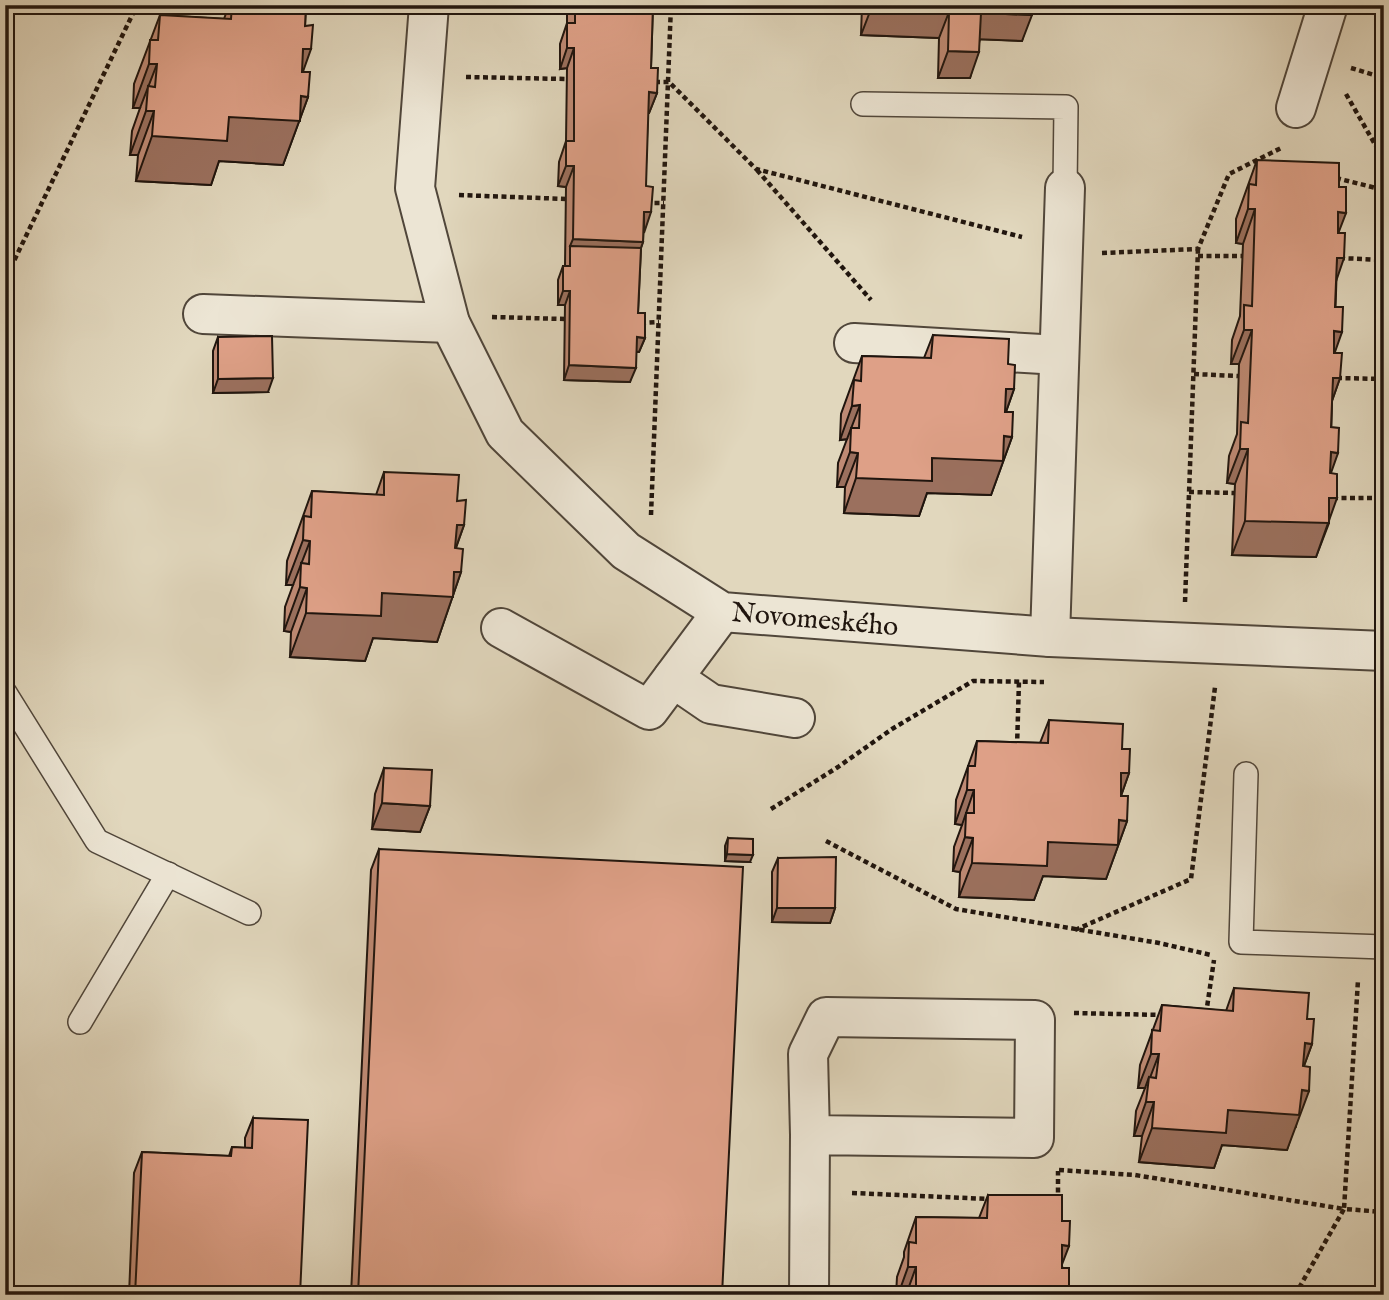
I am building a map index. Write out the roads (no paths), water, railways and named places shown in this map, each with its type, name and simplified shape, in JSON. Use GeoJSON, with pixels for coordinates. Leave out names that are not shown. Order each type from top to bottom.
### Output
{"type":"FeatureCollection","features":[{"type":"Feature","properties":{"kind":"street","name":"Novomeského"},"geometry":{"type":"LineString","coordinates":[[429,5],[415,188],[468,320],[505,433],[626,551],[722,612],[1050,637],[1384,651]]}},
{"type":"Feature","properties":{"kind":"street"},"geometry":{"type":"LineString","coordinates":[[1296,108],[1328,5]]}},
{"type":"Feature","properties":{"kind":"street"},"geometry":{"type":"LineString","coordinates":[[1050,637],[1065,188]]}},
{"type":"Feature","properties":{"kind":"street"},"geometry":{"type":"LineString","coordinates":[[203,314],[468,320]]}},
{"type":"Feature","properties":{"kind":"street"},"geometry":{"type":"LineString","coordinates":[[854,342],[1059,355]]}},
{"type":"Feature","properties":{"kind":"street"},"geometry":{"type":"LineString","coordinates":[[501,628],[649,710],[722,612]]}},
{"type":"Feature","properties":{"kind":"street"},"geometry":{"type":"LineString","coordinates":[[673,678],[711,704],[795,718]]}},
{"type":"Feature","properties":{"kind":"street"},"geometry":{"type":"LineString","coordinates":[[809,1295],[808,1054],[826,1017],[1035,1020],[1034,1138],[810,1135]]}},
{"type":"Feature","properties":{"kind":"lane"},"geometry":{"type":"LineString","coordinates":[[863,104],[1066,107],[1065,188]]}},
{"type":"Feature","properties":{"kind":"lane"},"geometry":{"type":"LineString","coordinates":[[5,694],[97,841],[249,913]]}},
{"type":"Feature","properties":{"kind":"lane"},"geometry":{"type":"LineString","coordinates":[[1247,774],[1241,942],[1384,947]]}},
{"type":"Feature","properties":{"kind":"lane"},"geometry":{"type":"LineString","coordinates":[[80,1022],[168,874]]}}]}
